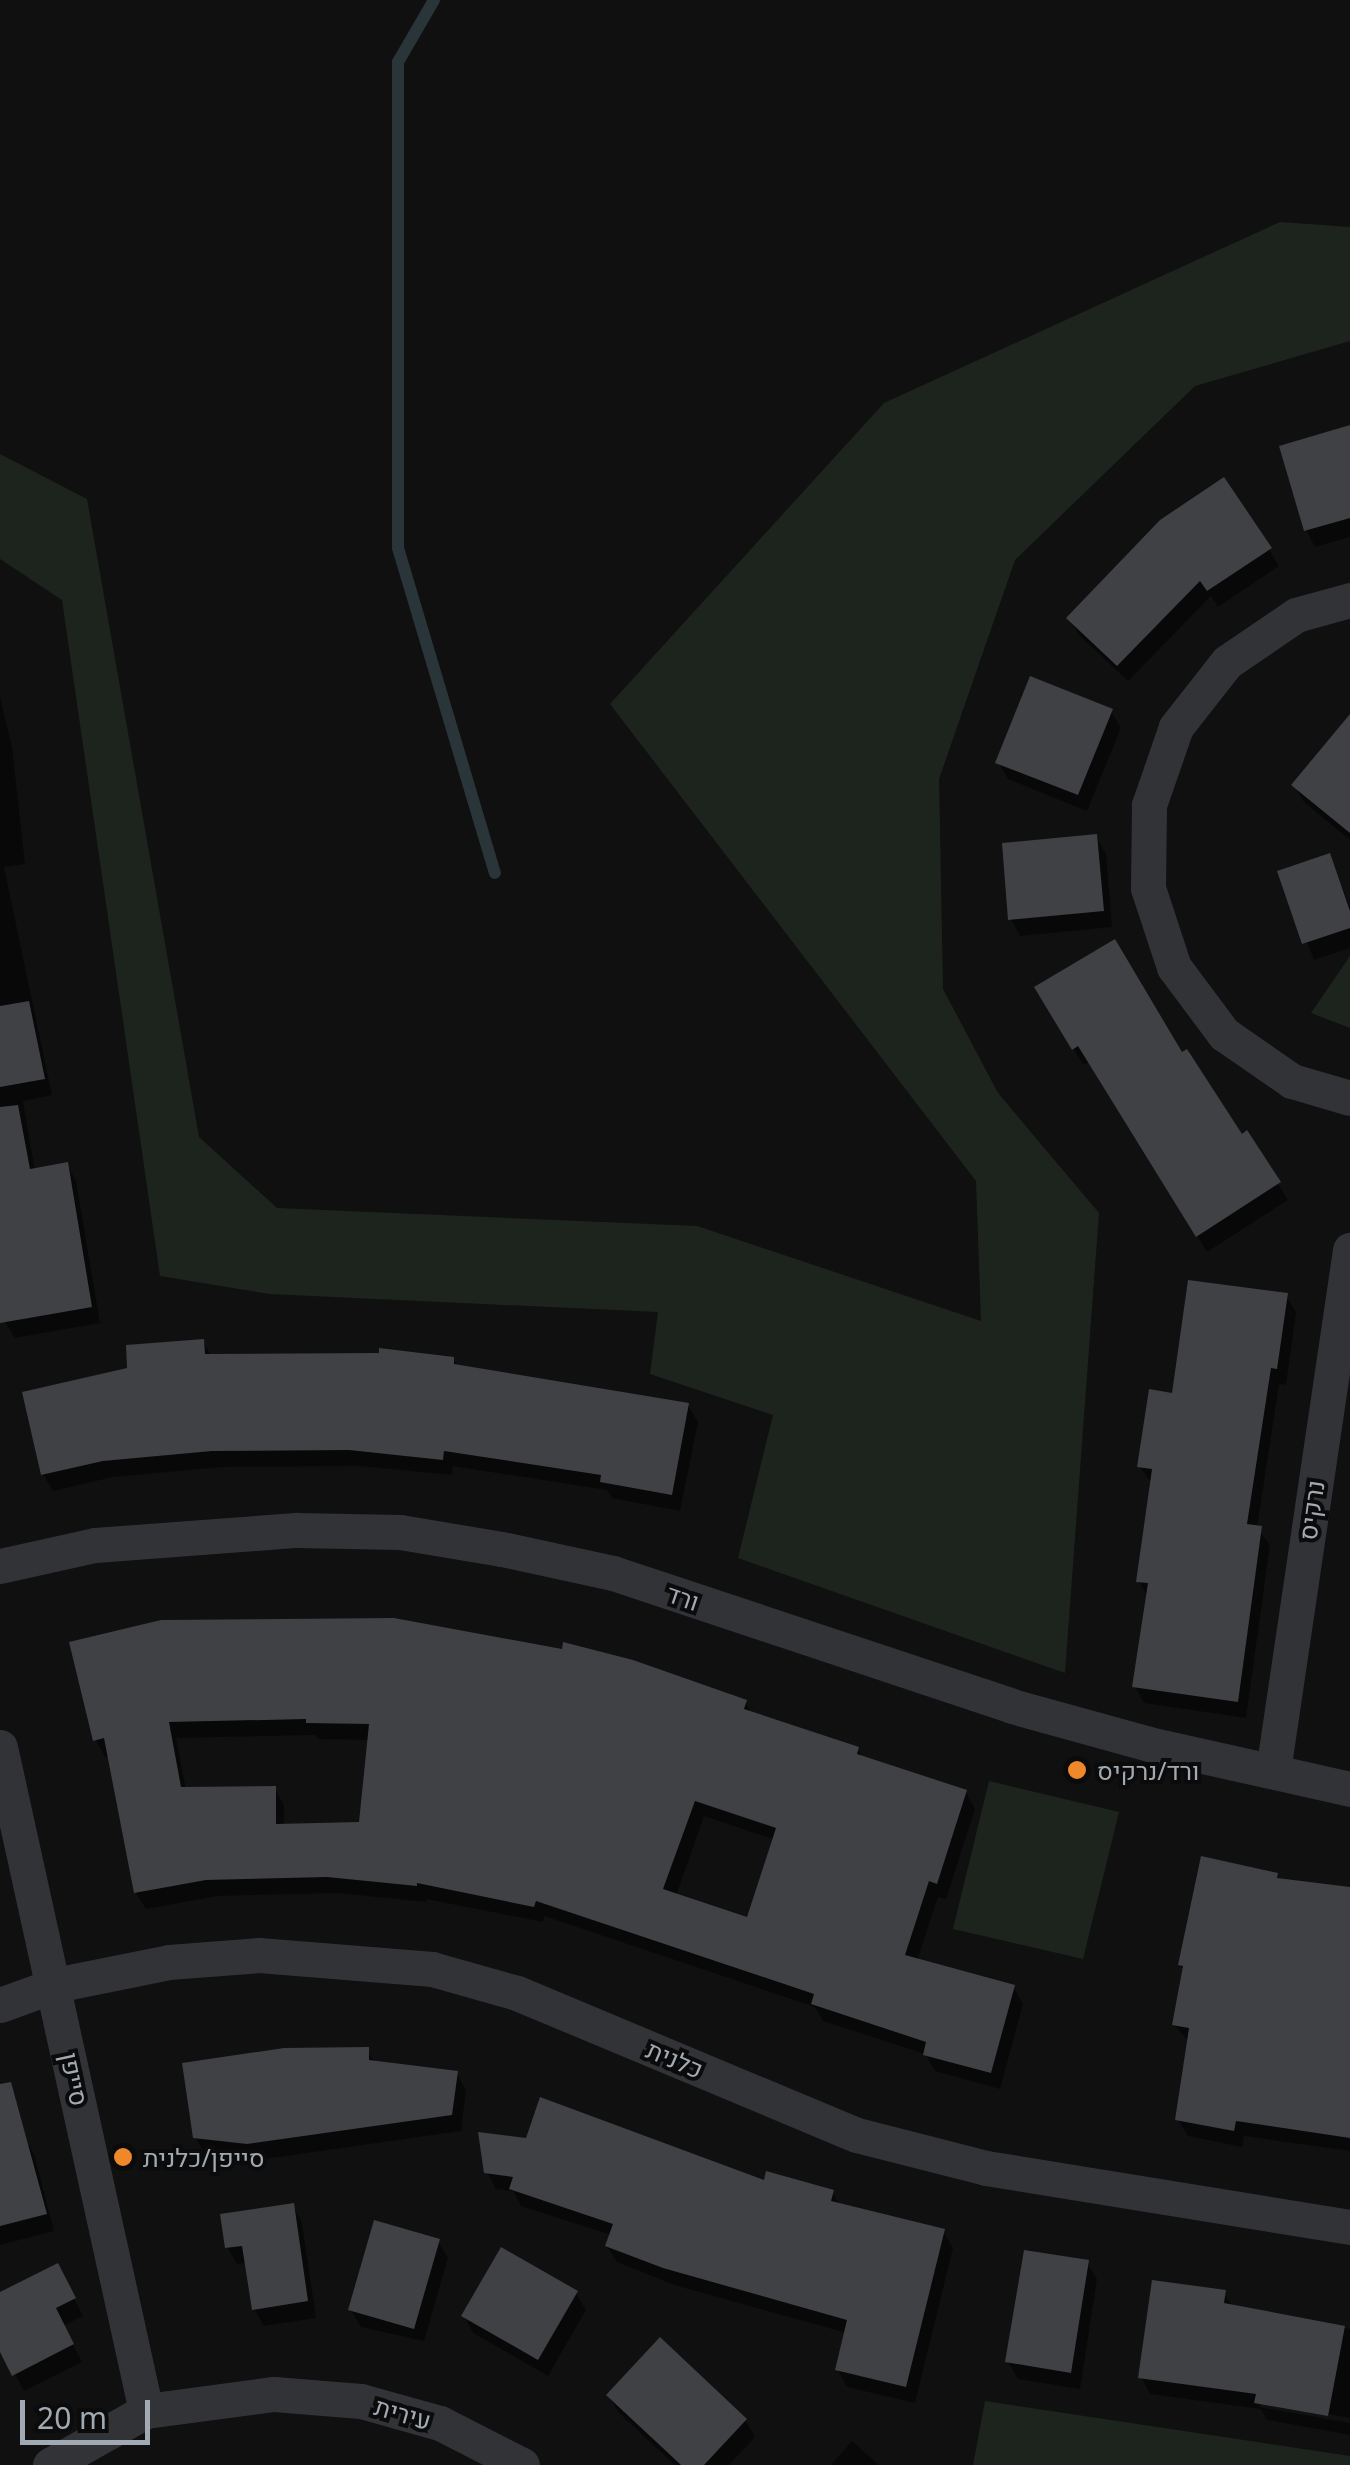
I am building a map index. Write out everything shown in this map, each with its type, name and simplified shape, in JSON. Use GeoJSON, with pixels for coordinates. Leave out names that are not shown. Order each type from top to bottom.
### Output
{"type":"FeatureCollection","features":[{"type":"Feature","properties":{"kind":"street"},"geometry":{"type":"LineString","coordinates":[[1350,600],[1296,615],[1227,662],[1176,727],[1149,806],[1148,872],[1148,888],[1174,967],[1224,1034],[1292,1081],[1350,1098]]}},
{"type":"Feature","properties":{"kind":"street","name":"נרקיס"},"geometry":{"type":"LineString","coordinates":[[1272,1771],[1350,1250]]}},
{"type":"Feature","properties":{"kind":"street","name":"ורד"},"geometry":{"type":"LineString","coordinates":[[0,1566],[95,1546],[199,1534],[400,1532],[614,1574],[1012,1706],[1149,1744],[1350,1788]]}},
{"type":"Feature","properties":{"kind":"street","name":"סייפן"},"geometry":{"type":"LineString","coordinates":[[0,1748],[146,2411]]}},
{"type":"Feature","properties":{"kind":"street","name":"כלנית"},"geometry":{"type":"LineString","coordinates":[[0,2005],[54,1985],[169,1962],[259,1955],[432,1969],[517,1993],[856,2135],[986,2168],[1350,2227]]}},
{"type":"Feature","properties":{"kind":"street","name":"עירית"},"geometry":{"type":"LineString","coordinates":[[50,2465],[146,2411],[274,2394],[361,2401],[440,2423],[522,2465]]}},
{"type":"Feature","properties":{"kind":"shaded area"},"geometry":{"type":"Polygon","coordinates":[[[1280,222],[1350,227],[1350,341],[1195,386],[1015,560],[939,779],[943,989],[998,1093],[1099,1213],[1065,1673],[738,1558],[773,1415],[650,1374],[658,1312],[270,1294],[160,1276],[62,600],[0,559],[0,454],[87,499],[199,1137],[277,1208],[697,1226],[981,1321],[976,1181],[610,704],[884,403],[1280,222]]]}},
{"type":"Feature","properties":{"kind":"shaded area"},"geometry":{"type":"Polygon","coordinates":[[[1350,956],[1350,1028],[1311,1013],[1350,956]]]}},
{"type":"Feature","properties":{"kind":"shaded area"},"geometry":{"type":"Polygon","coordinates":[[[989,1781],[1119,1812],[1083,1959],[953,1929],[989,1781]]]}},
{"type":"Feature","properties":{"kind":"shaded area"},"geometry":{"type":"Polygon","coordinates":[[[985,2401],[1350,2456],[1350,2465],[973,2465],[985,2401]]]}},
{"type":"Feature","properties":{"kind":"building"},"geometry":{"type":"Polygon","coordinates":[[[1350,425],[1350,518],[1304,531],[1279,446],[1350,425]]]}},
{"type":"Feature","properties":{"kind":"building"},"geometry":{"type":"Polygon","coordinates":[[[1224,477],[1272,548],[1207,591],[1200,581],[1117,666],[1066,618],[1160,520],[1224,477]]]}},
{"type":"Feature","properties":{"kind":"building"},"geometry":{"type":"Polygon","coordinates":[[[1030,676],[1113,709],[1078,795],[995,763],[1030,676]]]}},
{"type":"Feature","properties":{"kind":"building"},"geometry":{"type":"Polygon","coordinates":[[[1350,714],[1350,833],[1291,785],[1350,714]]]}},
{"type":"Feature","properties":{"kind":"building"},"geometry":{"type":"Polygon","coordinates":[[[1097,834],[1104,911],[1008,920],[1002,843],[1097,834]]]}},
{"type":"Feature","properties":{"kind":"building"},"geometry":{"type":"Polygon","coordinates":[[[1330,853],[1350,911],[1350,928],[1302,944],[1277,871],[1330,853]]]}},
{"type":"Feature","properties":{"kind":"building"},"geometry":{"type":"Polygon","coordinates":[[[1115,939],[1182,1052],[1187,1049],[1242,1134],[1247,1130],[1281,1182],[1196,1237],[1078,1046],[1072,1050],[1034,987],[1115,939]]]}},
{"type":"Feature","properties":{"kind":"building"},"geometry":{"type":"Polygon","coordinates":[[[29,1001],[45,1079],[0,1087],[0,1006],[29,1001]]]}},
{"type":"Feature","properties":{"kind":"building"},"geometry":{"type":"Polygon","coordinates":[[[18,1105],[30,1169],[68,1162],[92,1307],[0,1323],[0,1107],[18,1105]]]}},
{"type":"Feature","properties":{"kind":"building"},"geometry":{"type":"Polygon","coordinates":[[[1188,1280],[1288,1293],[1277,1369],[1271,1368],[1247,1524],[1262,1526],[1238,1702],[1132,1687],[1148,1583],[1136,1582],[1152,1469],[1137,1467],[1149,1389],[1172,1393],[1188,1280]]]}},
{"type":"Feature","properties":{"kind":"building"},"geometry":{"type":"Polygon","coordinates":[[[204,1339],[205,1354],[379,1353],[379,1348],[454,1357],[454,1364],[689,1403],[672,1495],[600,1482],[601,1475],[444,1451],[443,1460],[349,1450],[212,1451],[103,1461],[41,1475],[22,1392],[127,1368],[126,1345],[204,1339]]]}},
{"type":"Feature","properties":{"kind":"building"},"geometry":{"type":"Polygon","coordinates":[[[394,1618],[562,1649],[563,1642],[633,1660],[747,1700],[744,1709],[859,1747],[857,1754],[967,1790],[937,1884],[929,1881],[905,1955],[1015,1985],[991,2073],[923,2055],[926,2042],[811,2004],[814,1994],[536,1901],[534,1907],[417,1883],[327,1877],[206,1880],[134,1893],[104,1738],[93,1741],[69,1642],[161,1620],[394,1618]],[[306,1719],[169,1722],[181,1787],[276,1786],[276,1824],[359,1822],[369,1724],[306,1723],[306,1719]],[[695,1801],[663,1889],[747,1917],[776,1828],[695,1801]]]}},
{"type":"Feature","properties":{"kind":"building"},"geometry":{"type":"Polygon","coordinates":[[[1201,1856],[1278,1873],[1277,1878],[1350,1887],[1350,2138],[1236,2121],[1234,2131],[1175,2120],[1189,2028],[1172,2025],[1183,1966],[1178,1965],[1201,1856]]]}},
{"type":"Feature","properties":{"kind":"building"},"geometry":{"type":"Polygon","coordinates":[[[369,2047],[369,2060],[458,2071],[452,2115],[247,2144],[193,2138],[182,2063],[284,2048],[369,2047]]]}},
{"type":"Feature","properties":{"kind":"building"},"geometry":{"type":"Polygon","coordinates":[[[11,2082],[47,2214],[0,2226],[0,2084],[11,2082]]]}},
{"type":"Feature","properties":{"kind":"building"},"geometry":{"type":"Polygon","coordinates":[[[540,2097],[764,2180],[766,2171],[834,2190],[831,2201],[945,2229],[906,2387],[835,2370],[847,2320],[663,2268],[605,2246],[613,2224],[509,2189],[513,2177],[484,2173],[478,2132],[526,2138],[540,2097]]]}},
{"type":"Feature","properties":{"kind":"building"},"geometry":{"type":"Polygon","coordinates":[[[294,2203],[308,2301],[252,2310],[242,2246],[225,2248],[220,2214],[294,2203]]]}},
{"type":"Feature","properties":{"kind":"building"},"geometry":{"type":"Polygon","coordinates":[[[374,2220],[440,2239],[414,2329],[348,2310],[374,2220]]]}},
{"type":"Feature","properties":{"kind":"building"},"geometry":{"type":"Polygon","coordinates":[[[501,2247],[578,2291],[538,2360],[461,2316],[501,2247]]]}},
{"type":"Feature","properties":{"kind":"building"},"geometry":{"type":"Polygon","coordinates":[[[1024,2250],[1089,2260],[1071,2373],[1005,2362],[1024,2250]]]}},
{"type":"Feature","properties":{"kind":"building"},"geometry":{"type":"Polygon","coordinates":[[[58,2263],[76,2298],[56,2308],[74,2344],[12,2376],[0,2352],[0,2292],[58,2263]]]}},
{"type":"Feature","properties":{"kind":"building"},"geometry":{"type":"Polygon","coordinates":[[[1152,2280],[1226,2290],[1224,2303],[1345,2326],[1328,2416],[1254,2403],[1256,2394],[1138,2378],[1152,2280]]]}},
{"type":"Feature","properties":{"kind":"building"},"geometry":{"type":"Polygon","coordinates":[[[660,2337],[747,2419],[704,2465],[681,2465],[606,2395],[660,2337]]]}},
{"type":"Feature","properties":{"kind":"waterway"},"geometry":{"type":"LineString","coordinates":[[434,0],[398,62],[398,548],[495,873]]}},
{"type":"Feature","properties":{"kind":"place","name":"ורד/נרקיס"},"geometry":{"type":"Point","coordinates":[1077,1770]}},
{"type":"Feature","properties":{"kind":"place","name":"סייפן/כלנית"},"geometry":{"type":"Point","coordinates":[123,2157]}}]}
